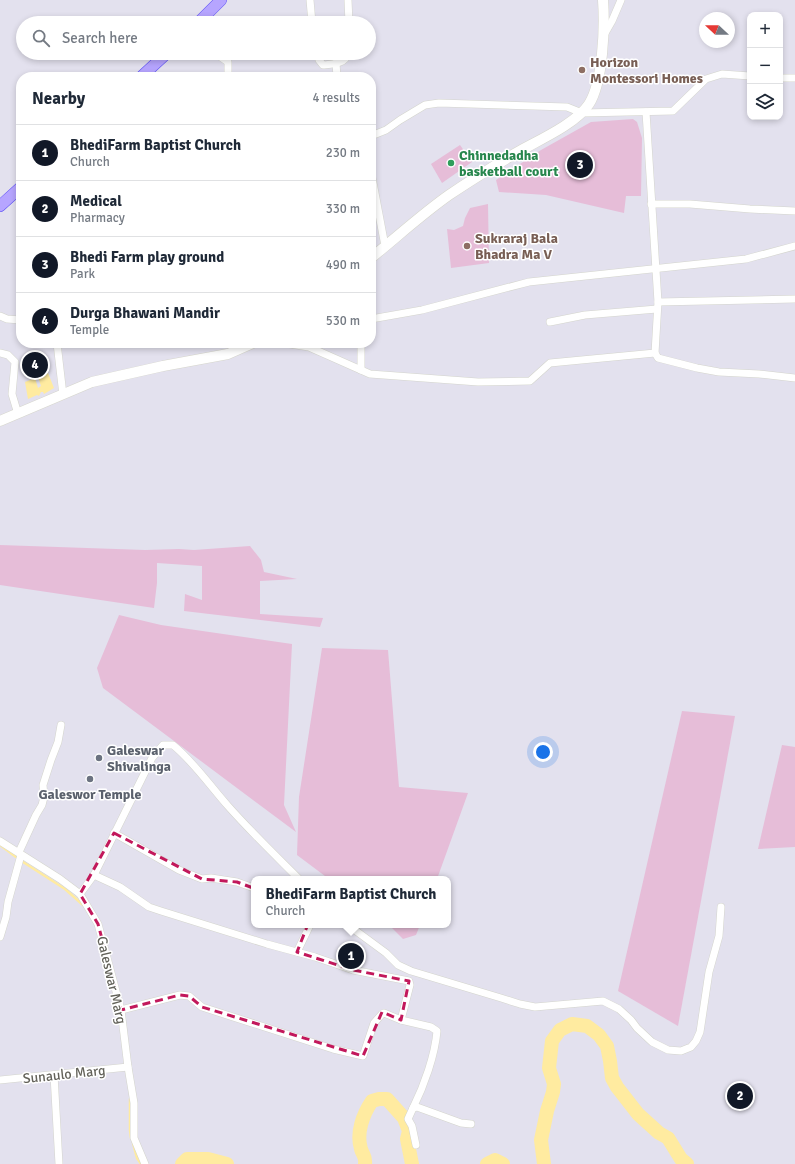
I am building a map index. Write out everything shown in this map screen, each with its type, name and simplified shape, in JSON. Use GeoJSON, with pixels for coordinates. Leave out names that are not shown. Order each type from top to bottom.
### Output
{"type":"FeatureCollection","features":[{"type":"Feature","properties":{"kind":"main road"},"geometry":{"type":"LineString","coordinates":[[205,16],[221,0]]}},
{"type":"Feature","properties":{"kind":"main road"},"geometry":{"type":"LineString","coordinates":[[146,72],[159,60]]}},
{"type":"Feature","properties":{"kind":"main road"},"geometry":{"type":"LineString","coordinates":[[0,206],[16,192]]}},
{"type":"Feature","properties":{"kind":"street"},"geometry":{"type":"LineString","coordinates":[[310,0],[311,16]]}},
{"type":"Feature","properties":{"kind":"street"},"geometry":{"type":"LineString","coordinates":[[348,0],[349,16]]}},
{"type":"Feature","properties":{"kind":"street"},"geometry":{"type":"LineString","coordinates":[[376,254],[449,196],[515,154],[553,133],[582,113],[589,103],[596,86],[602,58],[603,0]]}},
{"type":"Feature","properties":{"kind":"street"},"geometry":{"type":"LineString","coordinates":[[602,36],[612,21],[621,0]]}},
{"type":"Feature","properties":{"kind":"street"},"geometry":{"type":"LineString","coordinates":[[225,60],[228,62],[228,72]]}},
{"type":"Feature","properties":{"kind":"street"},"geometry":{"type":"LineString","coordinates":[[319,60],[323,65],[345,60]]}},
{"type":"Feature","properties":{"kind":"street"},"geometry":{"type":"LineString","coordinates":[[336,63],[337,72]]}},
{"type":"Feature","properties":{"kind":"street"},"geometry":{"type":"LineString","coordinates":[[376,134],[386,130],[425,105],[439,102],[567,107],[582,113],[673,111],[706,79],[722,74],[747,76]]}},
{"type":"Feature","properties":{"kind":"street"},"geometry":{"type":"LineString","coordinates":[[783,78],[795,78]]}},
{"type":"Feature","properties":{"kind":"street"},"geometry":{"type":"LineString","coordinates":[[646,112],[658,306],[655,353],[658,358],[719,372],[795,378]]}},
{"type":"Feature","properties":{"kind":"street"},"geometry":{"type":"LineString","coordinates":[[376,198],[385,246]]}},
{"type":"Feature","properties":{"kind":"street"},"geometry":{"type":"LineString","coordinates":[[652,204],[690,204],[795,211]]}},
{"type":"Feature","properties":{"kind":"street"},"geometry":{"type":"LineString","coordinates":[[376,318],[422,310],[529,282],[746,259],[795,246]]}},
{"type":"Feature","properties":{"kind":"street"},"geometry":{"type":"LineString","coordinates":[[550,322],[585,315],[658,306],[795,299]]}},
{"type":"Feature","properties":{"kind":"street"},"geometry":{"type":"LineString","coordinates":[[0,316],[7,319],[16,320]]}},
{"type":"Feature","properties":{"kind":"street"},"geometry":{"type":"LineString","coordinates":[[58,348],[63,395]]}},
{"type":"Feature","properties":{"kind":"street"},"geometry":{"type":"LineString","coordinates":[[0,422],[92,382],[163,366],[228,354],[242,348]]}},
{"type":"Feature","properties":{"kind":"street"},"geometry":{"type":"LineString","coordinates":[[311,348],[370,374],[478,382],[530,380],[550,363],[655,353]]}},
{"type":"Feature","properties":{"kind":"street"},"geometry":{"type":"LineString","coordinates":[[361,348],[361,370]]}},
{"type":"Feature","properties":{"kind":"street"},"geometry":{"type":"LineString","coordinates":[[0,353],[8,355],[15,362],[12,394],[18,414]]}},
{"type":"Feature","properties":{"kind":"street"},"geometry":{"type":"LineString","coordinates":[[0,937],[20,854],[36,815],[42,805],[44,797],[43,785],[50,760],[58,742],[61,725]]}},
{"type":"Feature","properties":{"kind":"street"},"geometry":{"type":"LineString","coordinates":[[80,894],[94,875],[152,758],[163,745],[173,744],[185,755],[203,778],[239,818],[296,876]]}},
{"type":"Feature","properties":{"kind":"street"},"geometry":{"type":"LineString","coordinates":[[114,833],[179,870],[202,879],[211,878],[236,882],[251,887]]}},
{"type":"Feature","properties":{"kind":"street","name":"Galeswar Marg"},"geometry":{"type":"LineString","coordinates":[[0,841],[60,879],[80,894],[98,924],[121,1010],[134,1103],[134,1138],[145,1164]]}},
{"type":"Feature","properties":{"kind":"street"},"geometry":{"type":"LineString","coordinates":[[94,875],[120,887],[149,907],[315,957],[353,970],[409,981],[410,985],[401,1020]]}},
{"type":"Feature","properties":{"kind":"street"},"geometry":{"type":"LineString","coordinates":[[352,928],[386,953],[398,965],[411,972],[535,1007],[603,1001],[619,1009],[652,1042],[668,1050],[681,1051],[691,1047],[696,1041],[700,1032],[709,972],[719,936],[721,907]]}},
{"type":"Feature","properties":{"kind":"street"},"geometry":{"type":"LineString","coordinates":[[296,952],[308,928]]}},
{"type":"Feature","properties":{"kind":"street"},"geometry":{"type":"LineString","coordinates":[[121,1010],[180,995],[189,996],[202,1007],[333,1049],[363,1056],[374,1024],[384,1013],[401,1020],[431,1027],[437,1031],[436,1039],[429,1066],[408,1119],[412,1126],[416,1145]]}},
{"type":"Feature","properties":{"kind":"street","name":"Sunaulo Marg"},"geometry":{"type":"LineString","coordinates":[[0,1080],[128,1067]]}},
{"type":"Feature","properties":{"kind":"street"},"geometry":{"type":"LineString","coordinates":[[54,1075],[59,1164]]}},
{"type":"Feature","properties":{"kind":"street"},"geometry":{"type":"LineString","coordinates":[[413,1108],[417,1107],[461,1123],[471,1124]]}},
{"type":"Feature","properties":{"kind":"highlighted area"},"geometry":{"type":"Polygon","coordinates":[[[114,833],[202,879],[237,882],[280,898],[307,915],[310,919],[297,952],[353,970],[409,981],[401,1020],[382,1012],[363,1056],[202,1007],[189,996],[180,995],[121,1010],[98,924],[80,894],[114,833]]]}},
{"type":"Feature","properties":{"kind":"shaded area"},"geometry":{"type":"Polygon","coordinates":[[[633,119],[637,122],[642,138],[641,196],[626,196],[624,213],[546,195],[499,192],[496,180],[541,150],[591,122],[633,119]]]}},
{"type":"Feature","properties":{"kind":"shaded area","name":"Chinnedadha basketball court"},"geometry":{"type":"Polygon","coordinates":[[[460,145],[472,162],[442,183],[431,164],[460,145]]]}},
{"type":"Feature","properties":{"kind":"shaded area"},"geometry":{"type":"Polygon","coordinates":[[[488,204],[489,263],[451,268],[447,229],[454,230],[463,226],[470,208],[488,204]]]}},
{"type":"Feature","properties":{"kind":"shaded area"},"geometry":{"type":"Polygon","coordinates":[[[48,373],[54,388],[44,394],[41,392],[39,396],[37,395],[28,399],[25,382],[35,378],[38,388],[41,386],[38,377],[48,373]]]}},
{"type":"Feature","properties":{"kind":"shaded area"},"geometry":{"type":"Polygon","coordinates":[[[0,545],[145,550],[194,550],[250,546],[261,560],[264,572],[297,579],[260,581],[260,614],[323,618],[320,627],[184,611],[185,594],[202,600],[202,566],[157,563],[157,583],[154,608],[0,585],[0,545]]]}},
{"type":"Feature","properties":{"kind":"shaded area"},"geometry":{"type":"Polygon","coordinates":[[[119,615],[161,625],[292,644],[284,805],[296,832],[103,688],[97,668],[119,615]]]}},
{"type":"Feature","properties":{"kind":"shaded area"},"geometry":{"type":"Polygon","coordinates":[[[322,648],[388,650],[399,787],[468,793],[438,876],[325,876],[297,855],[299,797],[322,648]]]}},
{"type":"Feature","properties":{"kind":"shaded area"},"geometry":{"type":"Polygon","coordinates":[[[682,711],[735,716],[678,1026],[618,991],[682,711]]]}},
{"type":"Feature","properties":{"kind":"shaded area"},"geometry":{"type":"Polygon","coordinates":[[[782,745],[795,747],[795,847],[758,849],[782,745]]]}},
{"type":"Feature","properties":{"kind":"shaded area"},"geometry":{"type":"Polygon","coordinates":[[[392,928],[419,928],[416,935],[403,939],[392,928]]]}},
{"type":"Feature","properties":{"kind":"waterway"},"geometry":{"type":"LineString","coordinates":[[0,845],[16,857]]}},
{"type":"Feature","properties":{"kind":"waterway"},"geometry":{"type":"LineString","coordinates":[[20,860],[65,889],[83,905]]}},
{"type":"Feature","properties":{"kind":"waterway"},"geometry":{"type":"LineString","coordinates":[[100,945],[105,962]]}},
{"type":"Feature","properties":{"kind":"waterway"},"geometry":{"type":"LineString","coordinates":[[107,968],[107,978],[112,988]]}},
{"type":"Feature","properties":{"kind":"waterway"},"geometry":{"type":"LineString","coordinates":[[544,1164],[541,1140],[554,1084],[549,1068],[552,1041],[560,1030],[572,1024],[587,1026],[599,1035],[607,1046],[612,1078],[617,1087],[638,1114],[659,1133],[668,1138],[681,1159],[687,1164]]}},
{"type":"Feature","properties":{"kind":"waterway"},"geometry":{"type":"LineString","coordinates":[[130,1099],[131,1138]]}},
{"type":"Feature","properties":{"kind":"waterway"},"geometry":{"type":"LineString","coordinates":[[365,1164],[365,1158],[359,1137],[361,1124],[372,1101],[379,1099],[387,1099],[404,1118],[409,1131],[407,1139],[412,1164]]}},
{"type":"Feature","properties":{"kind":"waterway"},"geometry":{"type":"LineString","coordinates":[[133,1143],[137,1158],[141,1164]]}},
{"type":"Feature","properties":{"kind":"waterway"},"geometry":{"type":"LineString","coordinates":[[182,1164],[187,1159],[208,1159],[227,1164]]}},
{"type":"Feature","properties":{"kind":"waterway"},"geometry":{"type":"LineString","coordinates":[[487,1164],[495,1160],[503,1164]]}},
{"type":"Feature","properties":{"kind":"place","name":"Horizon Montessori Homes"},"geometry":{"type":"Point","coordinates":[582,70]}},
{"type":"Feature","properties":{"kind":"place","name":"Chinnedadha basketball court"},"geometry":{"type":"Point","coordinates":[451,163]}},
{"type":"Feature","properties":{"kind":"place","name":"Bhedi Farm play ground"},"geometry":{"type":"Point","coordinates":[580,165]}},
{"type":"Feature","properties":{"kind":"place","name":"Sukraraj Bala Bhadra Ma V"},"geometry":{"type":"Point","coordinates":[467,246]}},
{"type":"Feature","properties":{"kind":"place","name":"Durga Bhawani Mandir"},"geometry":{"type":"Point","coordinates":[35,365]}},
{"type":"Feature","properties":{"kind":"place","name":"Galeswar Shivalinga"},"geometry":{"type":"Point","coordinates":[99,758]}},
{"type":"Feature","properties":{"kind":"place","name":"Galeswor Temple"},"geometry":{"type":"Point","coordinates":[90,779]}},
{"type":"Feature","properties":{"kind":"place","name":"BhediFarm Baptist Church"},"geometry":{"type":"Point","coordinates":[351,956]}},
{"type":"Feature","properties":{"kind":"place","name":"Medical"},"geometry":{"type":"Point","coordinates":[740,1096]}}]}
